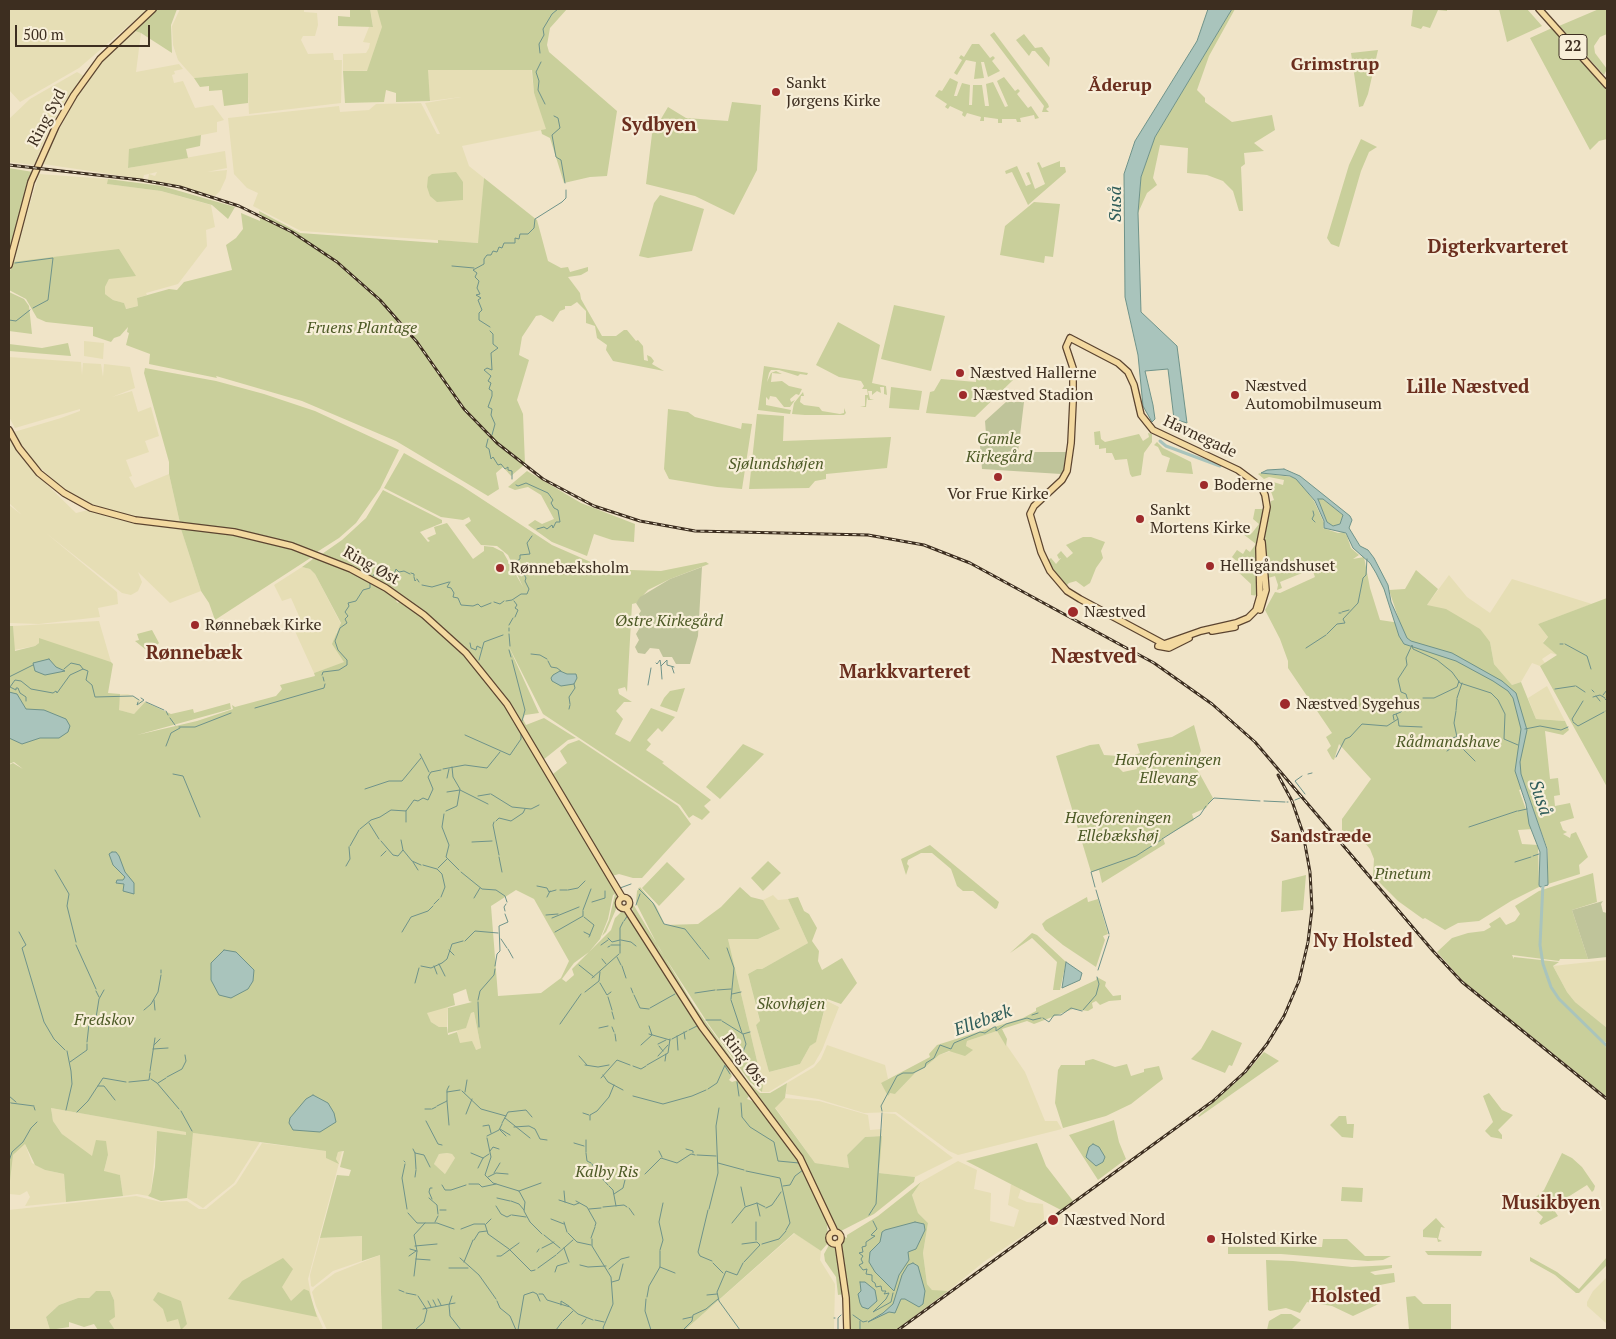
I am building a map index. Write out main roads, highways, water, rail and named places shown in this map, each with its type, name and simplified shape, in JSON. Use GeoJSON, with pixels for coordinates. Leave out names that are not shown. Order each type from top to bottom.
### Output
{"type":"FeatureCollection","features":[{"type":"Feature","properties":{"kind":"main road","name":"Ring Syd"},"geometry":{"type":"LineString","coordinates":[[9,265],[32,182],[56,126],[77,91],[100,59],[152,9]]}},
{"type":"Feature","properties":{"kind":"main road","name":"22"},"geometry":{"type":"LineString","coordinates":[[1539,9],[1607,85]]}},
{"type":"Feature","properties":{"kind":"main road","name":"Havnegade"},"geometry":{"type":"LineString","coordinates":[[1147,636],[1067,591],[1054,576],[1043,557],[1030,517],[1030,511],[1064,477],[1070,450],[1073,410],[1072,368],[1066,347],[1070,338],[1118,363],[1128,372],[1134,385],[1142,416],[1153,430],[1246,475],[1261,487],[1266,495],[1267,507],[1262,534]]}},
{"type":"Feature","properties":{"kind":"main road","name":"Ring Øst"},"geometry":{"type":"LineString","coordinates":[[9,430],[19,448],[39,473],[64,493],[91,508],[120,517],[234,532],[292,546],[351,569],[386,588],[424,615],[466,653],[508,704],[621,899],[628,899],[627,907],[635,921],[702,1027],[796,1151],[811,1178],[833,1233]]}},
{"type":"Feature","properties":{"kind":"main road"},"geometry":{"type":"LineString","coordinates":[[1147,636],[1164,644],[1175,643],[1195,633],[1240,626],[1251,620],[1260,610],[1265,594],[1258,556],[1262,534]]}},
{"type":"Feature","properties":{"kind":"main road"},"geometry":{"type":"LineString","coordinates":[[1147,636],[1154,643],[1166,646],[1244,620],[1256,610],[1260,596],[1262,576],[1262,534]]}},
{"type":"Feature","properties":{"kind":"main road"},"geometry":{"type":"LineString","coordinates":[[836,1244],[829,1241],[833,1233],[841,1237],[836,1244],[846,1298],[847,1330]]}},
{"type":"Feature","properties":{"kind":"water"},"geometry":{"type":"Polygon","coordinates":[[[1208,9],[1232,9],[1155,137],[1141,177],[1138,213],[1141,312],[1177,346],[1187,423],[1174,419],[1168,369],[1145,371],[1155,419],[1152,422],[1143,406],[1138,355],[1125,297],[1124,174],[1135,141],[1197,41],[1208,9]]]}},
{"type":"Feature","properties":{"kind":"water"},"geometry":{"type":"Polygon","coordinates":[[[1284,469],[1300,476],[1350,516],[1352,520],[1349,528],[1360,546],[1368,550],[1374,558],[1388,585],[1391,602],[1407,638],[1411,641],[1452,653],[1502,681],[1516,693],[1527,730],[1520,762],[1521,774],[1547,849],[1548,885],[1540,887],[1539,885],[1540,852],[1529,824],[1526,804],[1515,771],[1521,729],[1513,698],[1508,691],[1493,681],[1456,661],[1404,644],[1399,636],[1384,589],[1370,563],[1353,548],[1346,533],[1324,528],[1324,521],[1315,501],[1296,479],[1290,476],[1261,473],[1267,470],[1284,469]],[[1318,499],[1327,522],[1333,526],[1340,524],[1343,515],[1323,499],[1318,499]]]}},
{"type":"Feature","properties":{"kind":"water"},"geometry":{"type":"Polygon","coordinates":[[[49,659],[56,667],[65,671],[45,675],[35,671],[33,663],[49,659]]]}},
{"type":"Feature","properties":{"kind":"water"},"geometry":{"type":"Polygon","coordinates":[[[560,671],[567,674],[576,674],[577,678],[574,684],[561,686],[552,681],[553,675],[560,671]]]}},
{"type":"Feature","properties":{"kind":"water"},"geometry":{"type":"Polygon","coordinates":[[[9,692],[17,694],[26,709],[44,710],[66,719],[70,726],[68,732],[59,738],[40,738],[22,744],[9,738],[9,692]]]}},
{"type":"Feature","properties":{"kind":"water"},"geometry":{"type":"Polygon","coordinates":[[[116,852],[119,856],[125,872],[134,883],[134,894],[123,891],[124,884],[116,883],[117,880],[123,880],[125,877],[113,865],[109,854],[116,852]]]}},
{"type":"Feature","properties":{"kind":"water"},"geometry":{"type":"Polygon","coordinates":[[[224,950],[236,952],[254,970],[253,981],[248,989],[231,998],[219,995],[211,980],[211,963],[224,950]]]}},
{"type":"Feature","properties":{"kind":"water"},"geometry":{"type":"Polygon","coordinates":[[[1066,962],[1082,973],[1080,980],[1062,988],[1066,962]]]}},
{"type":"Feature","properties":{"kind":"water"},"geometry":{"type":"Polygon","coordinates":[[[313,1095],[328,1103],[334,1113],[336,1122],[320,1132],[293,1130],[289,1123],[290,1118],[306,1099],[313,1095]]]}},
{"type":"Feature","properties":{"kind":"water"},"geometry":{"type":"Polygon","coordinates":[[[1093,1144],[1099,1147],[1105,1157],[1103,1162],[1096,1166],[1086,1157],[1089,1147],[1093,1144]]]}},
{"type":"Feature","properties":{"kind":"water"},"geometry":{"type":"Polygon","coordinates":[[[915,1222],[924,1224],[925,1230],[916,1249],[908,1252],[909,1260],[899,1275],[894,1291],[875,1272],[869,1262],[870,1252],[880,1242],[882,1232],[885,1230],[915,1222]]]}},
{"type":"Feature","properties":{"kind":"water"},"geometry":{"type":"Polygon","coordinates":[[[913,1263],[918,1266],[925,1291],[923,1304],[919,1307],[905,1299],[901,1299],[895,1313],[889,1312],[868,1322],[893,1304],[902,1275],[908,1265],[913,1263]]]}},
{"type":"Feature","properties":{"kind":"water"},"geometry":{"type":"Polygon","coordinates":[[[860,1282],[865,1282],[875,1290],[877,1301],[868,1309],[862,1307],[860,1303],[858,1294],[861,1291],[860,1282]]]}},
{"type":"Feature","properties":{"kind":"waterway","name":"Rønnebæk"},"geometry":{"type":"LineString","coordinates":[[540,53],[539,44],[544,35],[543,29],[552,14],[558,9]]}},
{"type":"Feature","properties":{"kind":"waterway","name":"Rønnebæk"},"geometry":{"type":"LineString","coordinates":[[541,62],[536,72],[539,81],[538,90],[545,104]]}},
{"type":"Feature","properties":{"kind":"waterway","name":"Rønnebæk"},"geometry":{"type":"LineString","coordinates":[[554,116],[558,118],[560,128],[552,135],[556,157],[561,160],[565,183]]}},
{"type":"Feature","properties":{"kind":"waterway","name":"Rønnebæk"},"geometry":{"type":"LineString","coordinates":[[490,327],[479,320],[479,313],[482,310],[478,300],[481,298],[476,295],[480,294],[477,288],[479,281],[475,277],[477,273],[473,270],[484,264],[484,259],[487,255],[491,255],[493,251],[497,252],[504,243],[515,243],[515,238],[519,239],[520,234],[528,234],[534,228],[535,219],[566,198],[566,190]]}},
{"type":"Feature","properties":{"kind":"waterway"},"geometry":{"type":"LineString","coordinates":[[15,263],[53,258],[48,300],[33,308]]}},
{"type":"Feature","properties":{"kind":"waterway"},"geometry":{"type":"LineString","coordinates":[[452,266],[474,268]]}},
{"type":"Feature","properties":{"kind":"waterway"},"geometry":{"type":"LineString","coordinates":[[9,320],[16,321],[30,310]]}},
{"type":"Feature","properties":{"kind":"waterway","name":"Rønnebæk"},"geometry":{"type":"LineString","coordinates":[[490,331],[493,334],[493,344],[498,348],[491,353],[492,370],[487,368],[484,370],[491,376],[488,381],[491,383],[489,389],[492,391],[492,396],[488,407],[492,409],[491,415],[495,424],[492,435]]}},
{"type":"Feature","properties":{"kind":"waterway","name":"Rønnebæk"},"geometry":{"type":"LineString","coordinates":[[488,439],[486,447],[489,449],[491,459],[493,457],[498,465],[501,464],[505,469],[508,467],[508,470],[512,471],[512,479]]}},
{"type":"Feature","properties":{"kind":"waterway","name":"Suså"},"geometry":{"type":"LineString","coordinates":[[1160,441],[1166,446],[1220,466]]}},
{"type":"Feature","properties":{"kind":"waterway","name":"Rønnebæk"},"geometry":{"type":"LineString","coordinates":[[516,485],[526,483],[548,493],[553,500],[551,503],[558,510],[560,522],[556,522],[553,528],[552,525],[547,529],[544,527],[537,529]]}},
{"type":"Feature","properties":{"kind":"waterway"},"geometry":{"type":"LineString","coordinates":[[1313,511],[1312,519],[1315,522]]}},
{"type":"Feature","properties":{"kind":"waterway","name":"Rønnebæk"},"geometry":{"type":"LineString","coordinates":[[506,601],[512,600],[521,594],[527,594],[529,589],[525,581],[526,578],[517,561],[520,559],[520,555],[530,554],[527,543],[532,536]]}},
{"type":"Feature","properties":{"kind":"waterway"},"geometry":{"type":"LineString","coordinates":[[1327,634],[1337,624],[1345,623],[1343,619],[1358,603],[1363,578],[1366,575],[1367,559]]}},
{"type":"Feature","properties":{"kind":"waterway","name":"Rønnebæk"},"geometry":{"type":"LineString","coordinates":[[372,577],[377,571],[385,575],[390,572],[393,577],[396,569],[399,572],[404,571],[410,574]]}},
{"type":"Feature","properties":{"kind":"waterway","name":"Rønnebæk"},"geometry":{"type":"LineString","coordinates":[[411,573],[414,576]]}},
{"type":"Feature","properties":{"kind":"waterway","name":"Rønnebæk"},"geometry":{"type":"LineString","coordinates":[[414,577],[416,580]]}},
{"type":"Feature","properties":{"kind":"waterway","name":"Rønnebæk"},"geometry":{"type":"LineString","coordinates":[[322,675],[323,672],[339,670],[347,665],[347,660],[338,650],[335,641],[340,628],[347,623],[345,619],[348,616],[345,612],[349,606],[348,603],[356,601],[363,590],[370,588],[370,582]]}},
{"type":"Feature","properties":{"kind":"waterway","name":"Rønnebæk"},"geometry":{"type":"LineString","coordinates":[[422,585],[432,587],[449,582]]}},
{"type":"Feature","properties":{"kind":"waterway","name":"Rønnebæk"},"geometry":{"type":"LineString","coordinates":[[450,582],[447,587],[451,588],[454,593],[453,597],[458,598],[461,605],[473,606],[478,604],[481,607],[491,603]]}},
{"type":"Feature","properties":{"kind":"waterway","name":"Rønnebæk"},"geometry":{"type":"LineString","coordinates":[[494,602],[500,604],[504,601]]}},
{"type":"Feature","properties":{"kind":"waterway"},"geometry":{"type":"LineString","coordinates":[[514,601],[517,605],[515,608],[518,610],[515,617]]}},
{"type":"Feature","properties":{"kind":"waterway"},"geometry":{"type":"LineString","coordinates":[[1342,612],[1349,610]]}},
{"type":"Feature","properties":{"kind":"waterway"},"geometry":{"type":"LineString","coordinates":[[509,625],[513,618]]}},
{"type":"Feature","properties":{"kind":"waterway"},"geometry":{"type":"LineString","coordinates":[[509,634],[510,646]]}},
{"type":"Feature","properties":{"kind":"waterway"},"geometry":{"type":"LineString","coordinates":[[479,660],[484,642],[503,635]]}},
{"type":"Feature","properties":{"kind":"waterway"},"geometry":{"type":"LineString","coordinates":[[1306,648],[1326,635]]}},
{"type":"Feature","properties":{"kind":"waterway"},"geometry":{"type":"LineString","coordinates":[[470,643],[471,648],[476,650],[477,646],[481,648]]}},
{"type":"Feature","properties":{"kind":"waterway"},"geometry":{"type":"LineString","coordinates":[[1565,644],[1587,656],[1591,669]]}},
{"type":"Feature","properties":{"kind":"waterway","name":"Ellebæk"},"geometry":{"type":"LineString","coordinates":[[1336,757],[1345,739],[1350,737],[1362,724],[1387,726],[1398,719],[1396,714],[1401,712],[1408,701],[1406,694],[1401,692],[1398,679],[1407,665],[1406,658],[1412,645],[1413,649],[1437,660],[1452,672],[1460,683],[1491,693],[1498,700],[1505,714],[1504,739],[1518,745]]}},
{"type":"Feature","properties":{"kind":"waterway"},"geometry":{"type":"LineString","coordinates":[[509,650],[511,657]]}},
{"type":"Feature","properties":{"kind":"waterway"},"geometry":{"type":"LineString","coordinates":[[531,654],[540,655],[547,659]]}},
{"type":"Feature","properties":{"kind":"waterway"},"geometry":{"type":"LineString","coordinates":[[512,660],[525,710],[522,721]]}},
{"type":"Feature","properties":{"kind":"waterway"},"geometry":{"type":"LineString","coordinates":[[656,663],[660,660],[661,666],[667,660],[667,665],[674,667]]}},
{"type":"Feature","properties":{"kind":"waterway"},"geometry":{"type":"LineString","coordinates":[[548,661],[551,667],[561,671]]}},
{"type":"Feature","properties":{"kind":"waterway"},"geometry":{"type":"LineString","coordinates":[[64,669],[71,663],[80,665],[83,669]]}},
{"type":"Feature","properties":{"kind":"waterway"},"geometry":{"type":"LineString","coordinates":[[9,677],[33,665]]}},
{"type":"Feature","properties":{"kind":"waterway"},"geometry":{"type":"LineString","coordinates":[[661,666],[662,679]]}},
{"type":"Feature","properties":{"kind":"waterway"},"geometry":{"type":"LineString","coordinates":[[672,667],[674,673]]}},
{"type":"Feature","properties":{"kind":"waterway"},"geometry":{"type":"LineString","coordinates":[[648,685],[651,668]]}},
{"type":"Feature","properties":{"kind":"waterway"},"geometry":{"type":"LineString","coordinates":[[26,701],[26,697],[20,693],[18,688],[16,690],[10,687],[15,680],[21,681],[31,689],[53,693],[56,691],[57,693],[70,675],[83,669],[88,671],[86,680],[92,685],[95,697],[133,696],[139,700]]}},
{"type":"Feature","properties":{"kind":"waterway","name":"Rønnebæk"},"geometry":{"type":"LineString","coordinates":[[323,677],[324,681]]}},
{"type":"Feature","properties":{"kind":"waterway"},"geometry":{"type":"LineString","coordinates":[[1423,698],[1434,698],[1457,687],[1459,681]]}},
{"type":"Feature","properties":{"kind":"waterway"},"geometry":{"type":"LineString","coordinates":[[1457,698],[1462,683]]}},
{"type":"Feature","properties":{"kind":"waterway"},"geometry":{"type":"LineString","coordinates":[[255,708],[324,688],[325,684]]}},
{"type":"Feature","properties":{"kind":"waterway"},"geometry":{"type":"LineString","coordinates":[[570,704],[569,697],[575,688],[574,684]]}},
{"type":"Feature","properties":{"kind":"waterway"},"geometry":{"type":"LineString","coordinates":[[1555,689],[1575,686]]}},
{"type":"Feature","properties":{"kind":"waterway"},"geometry":{"type":"LineString","coordinates":[[1576,686],[1585,692]]}},
{"type":"Feature","properties":{"kind":"waterway"},"geometry":{"type":"LineString","coordinates":[[1603,695],[1607,690]]}},
{"type":"Feature","properties":{"kind":"waterway"},"geometry":{"type":"LineString","coordinates":[[1593,697],[1600,695],[1605,698]]}},
{"type":"Feature","properties":{"kind":"waterway"},"geometry":{"type":"LineString","coordinates":[[1596,696],[1600,701]]}},
{"type":"Feature","properties":{"kind":"waterway"},"geometry":{"type":"LineString","coordinates":[[138,702],[137,705],[144,700],[141,698]]}},
{"type":"Feature","properties":{"kind":"waterway"},"geometry":{"type":"LineString","coordinates":[[1456,710],[1457,699]]}},
{"type":"Feature","properties":{"kind":"waterway"},"geometry":{"type":"LineString","coordinates":[[1573,721],[1572,719],[1583,701]]}},
{"type":"Feature","properties":{"kind":"waterway"},"geometry":{"type":"LineString","coordinates":[[146,702],[164,710]]}},
{"type":"Feature","properties":{"kind":"waterway"},"geometry":{"type":"LineString","coordinates":[[569,709],[570,705]]}},
{"type":"Feature","properties":{"kind":"waterway"},"geometry":{"type":"LineString","coordinates":[[166,711],[168,715]]}},
{"type":"Feature","properties":{"kind":"waterway"},"geometry":{"type":"LineString","coordinates":[[1456,711],[1454,723],[1457,737],[1462,748],[1475,761]]}},
{"type":"Feature","properties":{"kind":"waterway"},"geometry":{"type":"LineString","coordinates":[[1573,722],[1578,726],[1604,712]]}},
{"type":"Feature","properties":{"kind":"waterway"},"geometry":{"type":"LineString","coordinates":[[179,727],[195,727],[231,713]]}},
{"type":"Feature","properties":{"kind":"waterway","name":"Ellebæk"},"geometry":{"type":"LineString","coordinates":[[1394,720],[1393,715],[1396,714]]}},
{"type":"Feature","properties":{"kind":"waterway"},"geometry":{"type":"LineString","coordinates":[[170,718],[175,725]]}},
{"type":"Feature","properties":{"kind":"waterway"},"geometry":{"type":"LineString","coordinates":[[1398,719],[1399,726],[1422,727]]}},
{"type":"Feature","properties":{"kind":"waterway"},"geometry":{"type":"LineString","coordinates":[[1525,729],[1540,726],[1561,730],[1568,727]]}},
{"type":"Feature","properties":{"kind":"waterway"},"geometry":{"type":"LineString","coordinates":[[166,746],[171,733],[180,728]]}},
{"type":"Feature","properties":{"kind":"waterway"},"geometry":{"type":"LineString","coordinates":[[465,735],[510,755],[521,739],[521,732]]}},
{"type":"Feature","properties":{"kind":"waterway"},"geometry":{"type":"LineString","coordinates":[[1439,745],[1443,740],[1456,737]]}},
{"type":"Feature","properties":{"kind":"waterway"},"geometry":{"type":"LineString","coordinates":[[1447,751],[1459,743],[1474,738]]}},
{"type":"Feature","properties":{"kind":"waterway"},"geometry":{"type":"LineString","coordinates":[[443,769],[465,765],[487,768],[500,752]]}},
{"type":"Feature","properties":{"kind":"waterway"},"geometry":{"type":"LineString","coordinates":[[420,754],[429,772]]}},
{"type":"Feature","properties":{"kind":"waterway"},"geometry":{"type":"LineString","coordinates":[[365,789],[389,781],[402,781],[421,758]]}},
{"type":"Feature","properties":{"kind":"waterway"},"geometry":{"type":"LineString","coordinates":[[446,811],[457,806],[460,789],[453,777],[452,767]]}},
{"type":"Feature","properties":{"kind":"waterway"},"geometry":{"type":"LineString","coordinates":[[447,778],[449,769]]}},
{"type":"Feature","properties":{"kind":"waterway"},"geometry":{"type":"LineString","coordinates":[[360,829],[371,820],[391,810],[406,811],[414,800],[418,801],[423,798],[428,800],[433,789],[428,777],[431,772],[441,770]]}},
{"type":"Feature","properties":{"kind":"waterway","name":"Ellebæk"},"geometry":{"type":"LineString","coordinates":[[1308,774],[1312,773]]}},
{"type":"Feature","properties":{"kind":"waterway"},"geometry":{"type":"LineString","coordinates":[[173,774],[183,776],[200,817]]}},
{"type":"Feature","properties":{"kind":"waterway","name":"Ellebæk"},"geometry":{"type":"LineString","coordinates":[[1302,776],[1295,781],[1305,794]]}},
{"type":"Feature","properties":{"kind":"waterway"},"geometry":{"type":"LineString","coordinates":[[447,792],[460,790],[488,804]]}},
{"type":"Feature","properties":{"kind":"waterway"},"geometry":{"type":"LineString","coordinates":[[478,796],[490,794]]}},
{"type":"Feature","properties":{"kind":"waterway"},"geometry":{"type":"LineString","coordinates":[[491,794],[512,807],[531,809],[539,805]]}},
{"type":"Feature","properties":{"kind":"waterway","name":"Ellebæk"},"geometry":{"type":"LineString","coordinates":[[1208,804],[1214,798],[1260,801]]}},
{"type":"Feature","properties":{"kind":"waterway","name":"Ellebæk"},"geometry":{"type":"LineString","coordinates":[[1295,800],[1300,798]]}},
{"type":"Feature","properties":{"kind":"waterway","name":"Ellebæk"},"geometry":{"type":"LineString","coordinates":[[1264,801],[1285,802]]}},
{"type":"Feature","properties":{"kind":"waterway","name":"Ellebæk"},"geometry":{"type":"LineString","coordinates":[[1162,839],[1200,815],[1206,806]]}},
{"type":"Feature","properties":{"kind":"waterway"},"geometry":{"type":"LineString","coordinates":[[496,821],[499,818],[511,821],[523,813],[525,809]]}},
{"type":"Feature","properties":{"kind":"waterway"},"geometry":{"type":"LineString","coordinates":[[1518,811],[1527,809]]}},
{"type":"Feature","properties":{"kind":"waterway"},"geometry":{"type":"LineString","coordinates":[[406,811],[406,822]]}},
{"type":"Feature","properties":{"kind":"waterway"},"geometry":{"type":"LineString","coordinates":[[1469,827],[1517,811]]}},
{"type":"Feature","properties":{"kind":"waterway"},"geometry":{"type":"LineString","coordinates":[[444,814],[442,827],[449,845],[446,857],[459,870]]}},
{"type":"Feature","properties":{"kind":"waterway"},"geometry":{"type":"LineString","coordinates":[[494,822],[499,855]]}},
{"type":"Feature","properties":{"kind":"waterway"},"geometry":{"type":"LineString","coordinates":[[369,823],[379,839]]}},
{"type":"Feature","properties":{"kind":"waterway"},"geometry":{"type":"LineString","coordinates":[[350,846],[359,830]]}},
{"type":"Feature","properties":{"kind":"waterway"},"geometry":{"type":"LineString","coordinates":[[401,840],[403,850]]}},
{"type":"Feature","properties":{"kind":"waterway","name":"Ellebæk"},"geometry":{"type":"LineString","coordinates":[[1095,887],[1091,872],[1136,856],[1161,840]]}},
{"type":"Feature","properties":{"kind":"waterway"},"geometry":{"type":"LineString","coordinates":[[381,841],[393,855],[398,856],[403,850],[412,861],[421,865]]}},
{"type":"Feature","properties":{"kind":"waterway"},"geometry":{"type":"LineString","coordinates":[[472,842],[492,841]]}},
{"type":"Feature","properties":{"kind":"waterway"},"geometry":{"type":"LineString","coordinates":[[346,866],[350,859],[349,847]]}},
{"type":"Feature","properties":{"kind":"waterway"},"geometry":{"type":"LineString","coordinates":[[381,856],[386,851]]}},
{"type":"Feature","properties":{"kind":"waterway"},"geometry":{"type":"LineString","coordinates":[[1533,856],[1539,854]]}},
{"type":"Feature","properties":{"kind":"waterway"},"geometry":{"type":"LineString","coordinates":[[499,857],[502,872]]}},
{"type":"Feature","properties":{"kind":"waterway"},"geometry":{"type":"LineString","coordinates":[[1515,862],[1531,857]]}},
{"type":"Feature","properties":{"kind":"waterway"},"geometry":{"type":"LineString","coordinates":[[438,868],[447,859]]}},
{"type":"Feature","properties":{"kind":"waterway"},"geometry":{"type":"LineString","coordinates":[[413,862],[418,870]]}},
{"type":"Feature","properties":{"kind":"waterway"},"geometry":{"type":"LineString","coordinates":[[423,865],[437,869],[442,874],[445,887],[441,897]]}},
{"type":"Feature","properties":{"kind":"waterway"},"geometry":{"type":"LineString","coordinates":[[55,870],[69,894],[67,906],[76,942]]}},
{"type":"Feature","properties":{"kind":"waterway"},"geometry":{"type":"LineString","coordinates":[[461,872],[482,889],[496,890],[505,896],[507,902]]}},
{"type":"Feature","properties":{"kind":"waterway"},"geometry":{"type":"LineString","coordinates":[[568,890],[578,888],[585,881]]}},
{"type":"Feature","properties":{"kind":"waterway"},"geometry":{"type":"LineString","coordinates":[[620,888],[631,884]]}},
{"type":"Feature","properties":{"kind":"waterway","name":"Suså"},"geometry":{"type":"LineString","coordinates":[[1543,884],[1540,945],[1543,964],[1551,987],[1559,999],[1607,1046]]}},
{"type":"Feature","properties":{"kind":"waterway"},"geometry":{"type":"LineString","coordinates":[[537,886],[547,888],[549,892],[556,890]]}},
{"type":"Feature","properties":{"kind":"waterway"},"geometry":{"type":"LineString","coordinates":[[474,898],[480,888]]}},
{"type":"Feature","properties":{"kind":"waterway"},"geometry":{"type":"LineString","coordinates":[[583,910],[591,889]]}},
{"type":"Feature","properties":{"kind":"waterway"},"geometry":{"type":"LineString","coordinates":[[639,889],[653,903],[664,924],[685,929],[701,949]]}},
{"type":"Feature","properties":{"kind":"waterway"},"geometry":{"type":"LineString","coordinates":[[560,890],[567,890]]}},
{"type":"Feature","properties":{"kind":"waterway","name":"Ellebæk"},"geometry":{"type":"LineString","coordinates":[[1096,890],[1109,934]]}},
{"type":"Feature","properties":{"kind":"waterway"},"geometry":{"type":"LineString","coordinates":[[547,897],[550,891]]}},
{"type":"Feature","properties":{"kind":"waterway"},"geometry":{"type":"LineString","coordinates":[[592,902],[605,898],[605,891]]}},
{"type":"Feature","properties":{"kind":"waterway"},"geometry":{"type":"LineString","coordinates":[[636,905],[640,894]]}},
{"type":"Feature","properties":{"kind":"waterway"},"geometry":{"type":"LineString","coordinates":[[434,904],[439,899]]}},
{"type":"Feature","properties":{"kind":"waterway"},"geometry":{"type":"LineString","coordinates":[[505,911],[504,907],[506,904]]}},
{"type":"Feature","properties":{"kind":"waterway"},"geometry":{"type":"LineString","coordinates":[[402,932],[411,917],[428,911],[433,906]]}},
{"type":"Feature","properties":{"kind":"waterway"},"geometry":{"type":"LineString","coordinates":[[552,918],[579,907]]}},
{"type":"Feature","properties":{"kind":"waterway"},"geometry":{"type":"LineString","coordinates":[[555,932],[583,916],[583,911]]}},
{"type":"Feature","properties":{"kind":"waterway"},"geometry":{"type":"LineString","coordinates":[[495,966],[497,954],[500,951],[499,926],[508,922],[505,914]]}},
{"type":"Feature","properties":{"kind":"waterway"},"geometry":{"type":"LineString","coordinates":[[546,915],[558,914]]}},
{"type":"Feature","properties":{"kind":"waterway"},"geometry":{"type":"LineString","coordinates":[[624,921],[628,915]]}},
{"type":"Feature","properties":{"kind":"waterway"},"geometry":{"type":"LineString","coordinates":[[584,917],[594,925],[589,937]]}},
{"type":"Feature","properties":{"kind":"waterway"},"geometry":{"type":"LineString","coordinates":[[620,953],[620,928],[623,922]]}},
{"type":"Feature","properties":{"kind":"waterway"},"geometry":{"type":"LineString","coordinates":[[465,941],[475,931],[498,933]]}},
{"type":"Feature","properties":{"kind":"waterway"},"geometry":{"type":"LineString","coordinates":[[19,932],[26,945],[22,948],[44,1022],[54,1039],[65,1050]]}},
{"type":"Feature","properties":{"kind":"waterway"},"geometry":{"type":"LineString","coordinates":[[584,932],[590,935]]}},
{"type":"Feature","properties":{"kind":"waterway","name":"Ellebæk"},"geometry":{"type":"LineString","coordinates":[[1098,970],[1109,936]]}},
{"type":"Feature","properties":{"kind":"waterway"},"geometry":{"type":"LineString","coordinates":[[608,938],[612,942],[620,940]]}},
{"type":"Feature","properties":{"kind":"waterway"},"geometry":{"type":"LineString","coordinates":[[501,939],[507,948]]}},
{"type":"Feature","properties":{"kind":"waterway"},"geometry":{"type":"LineString","coordinates":[[601,945],[608,940]]}},
{"type":"Feature","properties":{"kind":"waterway"},"geometry":{"type":"LineString","coordinates":[[621,940],[631,942],[636,946]]}},
{"type":"Feature","properties":{"kind":"waterway"},"geometry":{"type":"LineString","coordinates":[[421,966],[431,968],[442,963],[447,959],[452,944],[463,941]]}},
{"type":"Feature","properties":{"kind":"waterway"},"geometry":{"type":"LineString","coordinates":[[76,945],[96,989]]}},
{"type":"Feature","properties":{"kind":"waterway"},"geometry":{"type":"LineString","coordinates":[[611,945],[620,945]]}},
{"type":"Feature","properties":{"kind":"waterway"},"geometry":{"type":"LineString","coordinates":[[727,948],[734,968],[731,999]]}},
{"type":"Feature","properties":{"kind":"waterway"},"geometry":{"type":"LineString","coordinates":[[508,949],[513,958]]}},
{"type":"Feature","properties":{"kind":"waterway"},"geometry":{"type":"LineString","coordinates":[[449,950],[454,955]]}},
{"type":"Feature","properties":{"kind":"waterway"},"geometry":{"type":"LineString","coordinates":[[702,950],[709,959]]}},
{"type":"Feature","properties":{"kind":"waterway"},"geometry":{"type":"LineString","coordinates":[[592,978],[619,954]]}},
{"type":"Feature","properties":{"kind":"waterway"},"geometry":{"type":"LineString","coordinates":[[617,957],[621,965]]}},
{"type":"Feature","properties":{"kind":"waterway"},"geometry":{"type":"LineString","coordinates":[[602,959],[606,964]]}},
{"type":"Feature","properties":{"kind":"waterway"},"geometry":{"type":"LineString","coordinates":[[439,964],[445,976]]}},
{"type":"Feature","properties":{"kind":"waterway"},"geometry":{"type":"LineString","coordinates":[[579,965],[594,977]]}},
{"type":"Feature","properties":{"kind":"waterway"},"geometry":{"type":"LineString","coordinates":[[434,966],[437,974]]}},
{"type":"Feature","properties":{"kind":"waterway"},"geometry":{"type":"LineString","coordinates":[[622,966],[626,978]]}},
{"type":"Feature","properties":{"kind":"waterway"},"geometry":{"type":"LineString","coordinates":[[415,983],[419,968]]}},
{"type":"Feature","properties":{"kind":"waterway"},"geometry":{"type":"LineString","coordinates":[[478,1000],[480,991],[494,975],[495,969]]}},
{"type":"Feature","properties":{"kind":"waterway"},"geometry":{"type":"LineString","coordinates":[[585,992],[599,981],[600,972]]}},
{"type":"Feature","properties":{"kind":"waterway"},"geometry":{"type":"LineString","coordinates":[[144,1010],[151,1004],[158,992],[161,975]]}},
{"type":"Feature","properties":{"kind":"waterway","name":"Ellebæk"},"geometry":{"type":"LineString","coordinates":[[1083,1010],[1096,995],[1099,984],[1097,977]]}},
{"type":"Feature","properties":{"kind":"waterway"},"geometry":{"type":"LineString","coordinates":[[600,983],[607,995],[611,992]]}},
{"type":"Feature","properties":{"kind":"waterway"},"geometry":{"type":"LineString","coordinates":[[631,988],[633,993]]}},
{"type":"Feature","properties":{"kind":"waterway"},"geometry":{"type":"LineString","coordinates":[[717,990],[731,989]]}},
{"type":"Feature","properties":{"kind":"waterway"},"geometry":{"type":"LineString","coordinates":[[87,1042],[89,1024],[95,1024],[99,999],[104,990]]}},
{"type":"Feature","properties":{"kind":"waterway"},"geometry":{"type":"LineString","coordinates":[[695,993],[715,990]]}},
{"type":"Feature","properties":{"kind":"waterway"},"geometry":{"type":"LineString","coordinates":[[96,991],[99,997]]}},
{"type":"Feature","properties":{"kind":"waterway"},"geometry":{"type":"LineString","coordinates":[[732,994],[741,992]]}},
{"type":"Feature","properties":{"kind":"waterway"},"geometry":{"type":"LineString","coordinates":[[560,1024],[581,994]]}},
{"type":"Feature","properties":{"kind":"waterway"},"geometry":{"type":"LineString","coordinates":[[650,1008],[675,994]]}},
{"type":"Feature","properties":{"kind":"waterway"},"geometry":{"type":"LineString","coordinates":[[634,995],[640,1008],[649,1009]]}},
{"type":"Feature","properties":{"kind":"waterway"},"geometry":{"type":"LineString","coordinates":[[608,997],[612,1010]]}},
{"type":"Feature","properties":{"kind":"waterway"},"geometry":{"type":"LineString","coordinates":[[154,1000],[155,1010]]}},
{"type":"Feature","properties":{"kind":"waterway"},"geometry":{"type":"LineString","coordinates":[[731,1000],[742,1033]]}},
{"type":"Feature","properties":{"kind":"waterway"},"geometry":{"type":"LineString","coordinates":[[478,1002],[479,1027]]}},
{"type":"Feature","properties":{"kind":"waterway","name":"Ellebæk"},"geometry":{"type":"LineString","coordinates":[[1043,1018],[1049,1022],[1054,1015],[1061,1015],[1071,1008],[1082,1011]]}},
{"type":"Feature","properties":{"kind":"waterway"},"geometry":{"type":"LineString","coordinates":[[612,1012],[614,1019]]}},
{"type":"Feature","properties":{"kind":"waterway"},"geometry":{"type":"LineString","coordinates":[[1032,1015],[1038,1013]]}},
{"type":"Feature","properties":{"kind":"waterway","name":"Ellebæk"},"geometry":{"type":"LineString","coordinates":[[882,1111],[881,1106],[897,1076],[903,1073],[913,1073],[925,1067],[926,1063],[934,1058],[940,1045],[951,1049],[954,1043],[980,1032],[985,1033],[994,1027],[996,1027],[996,1031],[1006,1024],[1027,1018],[1033,1020],[1041,1018]]}},
{"type":"Feature","properties":{"kind":"waterway"},"geometry":{"type":"LineString","coordinates":[[706,1020],[721,1020]]}},
{"type":"Feature","properties":{"kind":"waterway"},"geometry":{"type":"LineString","coordinates":[[722,1021],[743,1034]]}},
{"type":"Feature","properties":{"kind":"waterway"},"geometry":{"type":"LineString","coordinates":[[599,1028],[608,1026]]}},
{"type":"Feature","properties":{"kind":"waterway"},"geometry":{"type":"LineString","coordinates":[[641,1045],[652,1035],[649,1026]]}},
{"type":"Feature","properties":{"kind":"waterway"},"geometry":{"type":"LineString","coordinates":[[689,1030],[697,1026]]}},
{"type":"Feature","properties":{"kind":"waterway"},"geometry":{"type":"LineString","coordinates":[[612,1027],[614,1032]]}},
{"type":"Feature","properties":{"kind":"waterway"},"geometry":{"type":"LineString","coordinates":[[672,1039],[687,1031]]}},
{"type":"Feature","properties":{"kind":"waterway"},"geometry":{"type":"LineString","coordinates":[[684,1032],[685,1039]]}},
{"type":"Feature","properties":{"kind":"waterway"},"geometry":{"type":"LineString","coordinates":[[735,1059],[743,1052],[746,1044],[743,1034],[750,1032]]}},
{"type":"Feature","properties":{"kind":"waterway"},"geometry":{"type":"LineString","coordinates":[[615,1034],[616,1041]]}},
{"type":"Feature","properties":{"kind":"waterway"},"geometry":{"type":"LineString","coordinates":[[649,1034],[670,1040]]}},
{"type":"Feature","properties":{"kind":"waterway"},"geometry":{"type":"LineString","coordinates":[[677,1036],[678,1050]]}},
{"type":"Feature","properties":{"kind":"waterway"},"geometry":{"type":"LineString","coordinates":[[150,1071],[155,1038]]}},
{"type":"Feature","properties":{"kind":"waterway"},"geometry":{"type":"LineString","coordinates":[[154,1045],[160,1039]]}},
{"type":"Feature","properties":{"kind":"waterway"},"geometry":{"type":"LineString","coordinates":[[647,1065],[668,1053],[670,1039]]}},
{"type":"Feature","properties":{"kind":"waterway"},"geometry":{"type":"LineString","coordinates":[[658,1044],[666,1040]]}},
{"type":"Feature","properties":{"kind":"waterway"},"geometry":{"type":"LineString","coordinates":[[70,1062],[87,1050],[87,1044]]}},
{"type":"Feature","properties":{"kind":"waterway"},"geometry":{"type":"LineString","coordinates":[[658,1056],[668,1045]]}},
{"type":"Feature","properties":{"kind":"waterway"},"geometry":{"type":"LineString","coordinates":[[659,1046],[663,1051]]}},
{"type":"Feature","properties":{"kind":"waterway"},"geometry":{"type":"LineString","coordinates":[[153,1049],[168,1048]]}},
{"type":"Feature","properties":{"kind":"waterway"},"geometry":{"type":"LineString","coordinates":[[66,1110],[72,1084],[67,1051]]}},
{"type":"Feature","properties":{"kind":"waterway"},"geometry":{"type":"LineString","coordinates":[[665,1061],[666,1054]]}},
{"type":"Feature","properties":{"kind":"waterway"},"geometry":{"type":"LineString","coordinates":[[167,1077],[182,1069],[186,1061],[185,1055]]}},
{"type":"Feature","properties":{"kind":"waterway"},"geometry":{"type":"LineString","coordinates":[[579,1056],[587,1065]]}},
{"type":"Feature","properties":{"kind":"waterway"},"geometry":{"type":"LineString","coordinates":[[601,1078],[617,1060],[630,1065]]}},
{"type":"Feature","properties":{"kind":"waterway"},"geometry":{"type":"LineString","coordinates":[[585,1065],[598,1067],[609,1065]]}},
{"type":"Feature","properties":{"kind":"waterway"},"geometry":{"type":"LineString","coordinates":[[708,1089],[717,1083],[725,1065]]}},
{"type":"Feature","properties":{"kind":"waterway"},"geometry":{"type":"LineString","coordinates":[[633,1066],[641,1069],[646,1066]]}},
{"type":"Feature","properties":{"kind":"waterway"},"geometry":{"type":"LineString","coordinates":[[725,1066],[730,1074]]}},
{"type":"Feature","properties":{"kind":"waterway"},"geometry":{"type":"LineString","coordinates":[[129,1082],[149,1080],[150,1073]]}},
{"type":"Feature","properties":{"kind":"waterway"},"geometry":{"type":"LineString","coordinates":[[603,1075],[608,1082],[623,1090]]}},
{"type":"Feature","properties":{"kind":"waterway"},"geometry":{"type":"LineString","coordinates":[[77,1112],[88,1101],[103,1078],[126,1082]]}},
{"type":"Feature","properties":{"kind":"waterway"},"geometry":{"type":"LineString","coordinates":[[158,1083],[166,1078]]}},
{"type":"Feature","properties":{"kind":"waterway"},"geometry":{"type":"LineString","coordinates":[[151,1079],[157,1083],[179,1109]]}},
{"type":"Feature","properties":{"kind":"waterway"},"geometry":{"type":"LineString","coordinates":[[465,1092],[467,1080]]}},
{"type":"Feature","properties":{"kind":"waterway"},"geometry":{"type":"LineString","coordinates":[[737,1082],[739,1096]]}},
{"type":"Feature","properties":{"kind":"waterway"},"geometry":{"type":"LineString","coordinates":[[590,1120],[590,1115],[597,1111],[609,1097],[614,1085]]}},
{"type":"Feature","properties":{"kind":"waterway"},"geometry":{"type":"LineString","coordinates":[[98,1086],[104,1086],[115,1100]]}},
{"type":"Feature","properties":{"kind":"waterway"},"geometry":{"type":"LineString","coordinates":[[437,1106],[447,1101],[449,1086]]}},
{"type":"Feature","properties":{"kind":"waterway"},"geometry":{"type":"LineString","coordinates":[[447,1092],[460,1090]]}},
{"type":"Feature","properties":{"kind":"waterway"},"geometry":{"type":"LineString","coordinates":[[633,1096],[663,1104],[706,1090]]}},
{"type":"Feature","properties":{"kind":"waterway"},"geometry":{"type":"LineString","coordinates":[[462,1091],[481,1109],[506,1116]]}},
{"type":"Feature","properties":{"kind":"waterway"},"geometry":{"type":"LineString","coordinates":[[9,1096],[16,1102]]}},
{"type":"Feature","properties":{"kind":"waterway"},"geometry":{"type":"LineString","coordinates":[[466,1114],[472,1099]]}},
{"type":"Feature","properties":{"kind":"waterway"},"geometry":{"type":"LineString","coordinates":[[447,1101],[449,1125]]}},
{"type":"Feature","properties":{"kind":"waterway"},"geometry":{"type":"LineString","coordinates":[[11,1103],[34,1106]]}},
{"type":"Feature","properties":{"kind":"waterway"},"geometry":{"type":"LineString","coordinates":[[741,1103],[742,1117],[750,1127],[774,1142],[778,1161],[799,1163]]}},
{"type":"Feature","properties":{"kind":"waterway"},"geometry":{"type":"LineString","coordinates":[[432,1109],[436,1107]]}},
{"type":"Feature","properties":{"kind":"waterway"},"geometry":{"type":"LineString","coordinates":[[709,1209],[718,1173],[716,1126],[719,1108]]}},
{"type":"Feature","properties":{"kind":"waterway"},"geometry":{"type":"LineString","coordinates":[[425,1109],[431,1109]]}},
{"type":"Feature","properties":{"kind":"waterway"},"geometry":{"type":"LineString","coordinates":[[502,1123],[508,1112],[526,1110],[532,1117]]}},
{"type":"Feature","properties":{"kind":"waterway"},"geometry":{"type":"LineString","coordinates":[[181,1111],[192,1131]]}},
{"type":"Feature","properties":{"kind":"waterway"},"geometry":{"type":"LineString","coordinates":[[583,1113],[589,1115]]}},
{"type":"Feature","properties":{"kind":"waterway","name":"Ellebæk"},"geometry":{"type":"LineString","coordinates":[[869,1215],[876,1204],[882,1113]]}},
{"type":"Feature","properties":{"kind":"waterway"},"geometry":{"type":"LineString","coordinates":[[505,1118],[530,1138]]}},
{"type":"Feature","properties":{"kind":"waterway"},"geometry":{"type":"LineString","coordinates":[[426,1121],[438,1144],[442,1145]]}},
{"type":"Feature","properties":{"kind":"waterway"},"geometry":{"type":"LineString","coordinates":[[9,1161],[12,1152],[23,1142],[37,1122]]}},
{"type":"Feature","properties":{"kind":"waterway"},"geometry":{"type":"LineString","coordinates":[[487,1136],[499,1130],[502,1124]]}},
{"type":"Feature","properties":{"kind":"waterway"},"geometry":{"type":"LineString","coordinates":[[483,1126],[489,1125],[491,1133]]}},
{"type":"Feature","properties":{"kind":"waterway"},"geometry":{"type":"LineString","coordinates":[[514,1127],[529,1126],[535,1129],[540,1139],[547,1140]]}},
{"type":"Feature","properties":{"kind":"waterway"},"geometry":{"type":"LineString","coordinates":[[500,1129],[510,1135]]}},
{"type":"Feature","properties":{"kind":"waterway"},"geometry":{"type":"LineString","coordinates":[[500,1130],[506,1136]]}},
{"type":"Feature","properties":{"kind":"waterway"},"geometry":{"type":"LineString","coordinates":[[487,1138],[491,1157],[485,1175],[493,1183],[519,1191],[525,1202],[524,1211],[530,1222],[542,1234]]}},
{"type":"Feature","properties":{"kind":"waterway"},"geometry":{"type":"LineString","coordinates":[[586,1140],[586,1152]]}},
{"type":"Feature","properties":{"kind":"waterway"},"geometry":{"type":"LineString","coordinates":[[574,1143],[584,1146]]}},
{"type":"Feature","properties":{"kind":"waterway"},"geometry":{"type":"LineString","coordinates":[[490,1151],[493,1147],[499,1149]]}},
{"type":"Feature","properties":{"kind":"waterway"},"geometry":{"type":"LineString","coordinates":[[413,1149],[415,1153],[424,1155],[430,1167]]}},
{"type":"Feature","properties":{"kind":"waterway"},"geometry":{"type":"LineString","coordinates":[[686,1149],[693,1151],[693,1153]]}},
{"type":"Feature","properties":{"kind":"waterway"},"geometry":{"type":"LineString","coordinates":[[659,1151],[662,1157]]}},
{"type":"Feature","properties":{"kind":"waterway"},"geometry":{"type":"LineString","coordinates":[[415,1153],[416,1169]]}},
{"type":"Feature","properties":{"kind":"waterway"},"geometry":{"type":"LineString","coordinates":[[471,1153],[483,1158]]}},
{"type":"Feature","properties":{"kind":"waterway"},"geometry":{"type":"LineString","coordinates":[[586,1153],[587,1161],[591,1163]]}},
{"type":"Feature","properties":{"kind":"waterway"},"geometry":{"type":"LineString","coordinates":[[478,1168],[483,1158],[489,1154]]}},
{"type":"Feature","properties":{"kind":"waterway"},"geometry":{"type":"LineString","coordinates":[[645,1174],[661,1158],[677,1163],[691,1154],[695,1155]]}},
{"type":"Feature","properties":{"kind":"waterway"},"geometry":{"type":"LineString","coordinates":[[697,1155],[716,1156]]}},
{"type":"Feature","properties":{"kind":"waterway"},"geometry":{"type":"LineString","coordinates":[[494,1173],[500,1163]]}},
{"type":"Feature","properties":{"kind":"waterway"},"geometry":{"type":"LineString","coordinates":[[718,1163],[744,1170]]}},
{"type":"Feature","properties":{"kind":"waterway"},"geometry":{"type":"LineString","coordinates":[[405,1164],[402,1178],[407,1209]]}},
{"type":"Feature","properties":{"kind":"waterway"},"geometry":{"type":"LineString","coordinates":[[592,1164],[598,1174]]}},
{"type":"Feature","properties":{"kind":"waterway"},"geometry":{"type":"LineString","coordinates":[[415,1177],[416,1170]]}},
{"type":"Feature","properties":{"kind":"waterway"},"geometry":{"type":"LineString","coordinates":[[783,1186],[790,1185],[795,1176],[803,1170]]}},
{"type":"Feature","properties":{"kind":"waterway"},"geometry":{"type":"LineString","coordinates":[[746,1171],[780,1178],[790,1223],[786,1230]]}},
{"type":"Feature","properties":{"kind":"waterway"},"geometry":{"type":"LineString","coordinates":[[488,1177],[496,1173],[508,1174]]}},
{"type":"Feature","properties":{"kind":"waterway"},"geometry":{"type":"LineString","coordinates":[[599,1175],[608,1185]]}},
{"type":"Feature","properties":{"kind":"waterway"},"geometry":{"type":"LineString","coordinates":[[614,1194],[623,1188],[625,1180]]}},
{"type":"Feature","properties":{"kind":"waterway"},"geometry":{"type":"LineString","coordinates":[[519,1191],[541,1183]]}},
{"type":"Feature","properties":{"kind":"waterway"},"geometry":{"type":"LineString","coordinates":[[469,1184],[479,1184],[482,1187],[496,1184]]}},
{"type":"Feature","properties":{"kind":"waterway"},"geometry":{"type":"LineString","coordinates":[[442,1185],[445,1190],[466,1185]]}},
{"type":"Feature","properties":{"kind":"waterway"},"geometry":{"type":"LineString","coordinates":[[609,1186],[613,1190],[616,1206]]}},
{"type":"Feature","properties":{"kind":"waterway"},"geometry":{"type":"LineString","coordinates":[[741,1187],[745,1206]]}},
{"type":"Feature","properties":{"kind":"waterway"},"geometry":{"type":"LineString","coordinates":[[432,1188],[430,1188],[429,1192],[432,1199]]}},
{"type":"Feature","properties":{"kind":"waterway"},"geometry":{"type":"LineString","coordinates":[[564,1191],[565,1202]]}},
{"type":"Feature","properties":{"kind":"waterway"},"geometry":{"type":"LineString","coordinates":[[766,1208],[772,1205],[781,1192]]}},
{"type":"Feature","properties":{"kind":"waterway"},"geometry":{"type":"LineString","coordinates":[[429,1198],[437,1205],[438,1214]]}},
{"type":"Feature","properties":{"kind":"waterway"},"geometry":{"type":"LineString","coordinates":[[497,1198],[510,1201]]}},
{"type":"Feature","properties":{"kind":"waterway"},"geometry":{"type":"LineString","coordinates":[[559,1200],[574,1205],[579,1203]]}},
{"type":"Feature","properties":{"kind":"waterway"},"geometry":{"type":"LineString","coordinates":[[511,1201],[519,1204],[524,1210]]}},
{"type":"Feature","properties":{"kind":"waterway"},"geometry":{"type":"LineString","coordinates":[[576,1201],[587,1207],[596,1223],[595,1226]]}},
{"type":"Feature","properties":{"kind":"waterway"},"geometry":{"type":"LineString","coordinates":[[660,1250],[663,1240],[659,1222],[663,1203]]}},
{"type":"Feature","properties":{"kind":"waterway"},"geometry":{"type":"LineString","coordinates":[[757,1203],[760,1216]]}},
{"type":"Feature","properties":{"kind":"waterway"},"geometry":{"type":"LineString","coordinates":[[732,1223],[745,1207],[757,1203],[765,1207]]}},
{"type":"Feature","properties":{"kind":"waterway"},"geometry":{"type":"LineString","coordinates":[[603,1207],[624,1205],[627,1207]]}},
{"type":"Feature","properties":{"kind":"waterway"},"geometry":{"type":"LineString","coordinates":[[496,1206],[501,1214],[507,1217],[511,1215]]}},
{"type":"Feature","properties":{"kind":"waterway"},"geometry":{"type":"LineString","coordinates":[[589,1209],[601,1208]]}},
{"type":"Feature","properties":{"kind":"waterway"},"geometry":{"type":"LineString","coordinates":[[629,1208],[634,1215]]}},
{"type":"Feature","properties":{"kind":"waterway"},"geometry":{"type":"LineString","coordinates":[[440,1210],[446,1210]]}},
{"type":"Feature","properties":{"kind":"waterway"},"geometry":{"type":"LineString","coordinates":[[708,1210],[698,1252],[700,1256],[712,1261]]}},
{"type":"Feature","properties":{"kind":"waterway"},"geometry":{"type":"LineString","coordinates":[[408,1213],[417,1223],[437,1223],[454,1229]]}},
{"type":"Feature","properties":{"kind":"waterway"},"geometry":{"type":"LineString","coordinates":[[512,1215],[526,1217]]}},
{"type":"Feature","properties":{"kind":"waterway"},"geometry":{"type":"LineString","coordinates":[[435,1222],[438,1216]]}},
{"type":"Feature","properties":{"kind":"waterway"},"geometry":{"type":"LineString","coordinates":[[486,1224],[491,1219]]}},
{"type":"Feature","properties":{"kind":"waterway"},"geometry":{"type":"LineString","coordinates":[[551,1219],[564,1224]]}},
{"type":"Feature","properties":{"kind":"waterway","name":"Ellebæk"},"geometry":{"type":"LineString","coordinates":[[873,1221],[877,1229],[871,1235],[875,1236],[866,1242],[866,1246],[862,1247],[863,1252],[859,1253],[863,1256],[861,1259],[863,1263],[859,1265],[863,1270],[867,1269],[866,1274],[872,1275],[872,1281],[876,1287],[881,1286],[882,1291],[886,1291],[884,1294],[889,1293],[886,1299],[873,1312],[891,1302],[893,1293]]}},
{"type":"Feature","properties":{"kind":"waterway"},"geometry":{"type":"LineString","coordinates":[[564,1222],[567,1232]]}},
{"type":"Feature","properties":{"kind":"waterway"},"geometry":{"type":"LineString","coordinates":[[756,1222],[756,1240]]}},
{"type":"Feature","properties":{"kind":"waterway"},"geometry":{"type":"LineString","coordinates":[[414,1276],[417,1251],[414,1235],[425,1223]]}},
{"type":"Feature","properties":{"kind":"waterway"},"geometry":{"type":"LineString","coordinates":[[461,1229],[474,1224],[485,1224],[488,1234],[509,1249],[531,1271],[535,1270]]}},
{"type":"Feature","properties":{"kind":"waterway"},"geometry":{"type":"LineString","coordinates":[[591,1238],[595,1227]]}},
{"type":"Feature","properties":{"kind":"waterway"},"geometry":{"type":"LineString","coordinates":[[474,1240],[479,1232],[487,1231]]}},
{"type":"Feature","properties":{"kind":"waterway"},"geometry":{"type":"LineString","coordinates":[[762,1244],[779,1239],[786,1231]]}},
{"type":"Feature","properties":{"kind":"waterway"},"geometry":{"type":"LineString","coordinates":[[568,1233],[577,1242],[591,1245]]}},
{"type":"Feature","properties":{"kind":"waterway"},"geometry":{"type":"LineString","coordinates":[[544,1235],[560,1248]]}},
{"type":"Feature","properties":{"kind":"waterway"},"geometry":{"type":"LineString","coordinates":[[592,1239],[592,1246],[611,1277],[613,1304],[603,1328],[604,1330]]}},
{"type":"Feature","properties":{"kind":"waterway"},"geometry":{"type":"LineString","coordinates":[[464,1262],[473,1240]]}},
{"type":"Feature","properties":{"kind":"waterway"},"geometry":{"type":"LineString","coordinates":[[557,1254],[573,1240]]}},
{"type":"Feature","properties":{"kind":"waterway"},"geometry":{"type":"LineString","coordinates":[[542,1248],[554,1242]]}},
{"type":"Feature","properties":{"kind":"waterway"},"geometry":{"type":"LineString","coordinates":[[742,1244],[757,1242],[760,1245],[744,1262]]}},
{"type":"Feature","properties":{"kind":"waterway"},"geometry":{"type":"LineString","coordinates":[[497,1256],[501,1256],[519,1243]]}},
{"type":"Feature","properties":{"kind":"waterway"},"geometry":{"type":"LineString","coordinates":[[415,1246],[437,1244]]}},
{"type":"Feature","properties":{"kind":"waterway"},"geometry":{"type":"LineString","coordinates":[[564,1248],[569,1262]]}},
{"type":"Feature","properties":{"kind":"waterway"},"geometry":{"type":"LineString","coordinates":[[410,1249],[417,1251]]}},
{"type":"Feature","properties":{"kind":"waterway"},"geometry":{"type":"LineString","coordinates":[[409,1256],[416,1251]]}},
{"type":"Feature","properties":{"kind":"waterway"},"geometry":{"type":"LineString","coordinates":[[647,1297],[649,1286],[660,1267],[660,1251]]}},
{"type":"Feature","properties":{"kind":"waterway"},"geometry":{"type":"LineString","coordinates":[[538,1268],[556,1255]]}},
{"type":"Feature","properties":{"kind":"waterway"},"geometry":{"type":"LineString","coordinates":[[609,1269],[621,1259],[629,1257]]}},
{"type":"Feature","properties":{"kind":"waterway"},"geometry":{"type":"LineString","coordinates":[[460,1258],[479,1275],[496,1299]]}},
{"type":"Feature","properties":{"kind":"waterway"},"geometry":{"type":"LineString","coordinates":[[416,1259],[430,1260]]}},
{"type":"Feature","properties":{"kind":"waterway"},"geometry":{"type":"LineString","coordinates":[[555,1272],[557,1266],[567,1263]]}},
{"type":"Feature","properties":{"kind":"waterway"},"geometry":{"type":"LineString","coordinates":[[713,1263],[723,1273]]}},
{"type":"Feature","properties":{"kind":"waterway"},"geometry":{"type":"LineString","coordinates":[[740,1330],[719,1301],[717,1292],[726,1271],[737,1275],[743,1263]]}},
{"type":"Feature","properties":{"kind":"waterway"},"geometry":{"type":"LineString","coordinates":[[612,1282],[619,1280],[623,1264]]}},
{"type":"Feature","properties":{"kind":"waterway"},"geometry":{"type":"LineString","coordinates":[[580,1265],[588,1267],[606,1266]]}},
{"type":"Feature","properties":{"kind":"waterway"},"geometry":{"type":"LineString","coordinates":[[660,1267],[675,1273]]}},
{"type":"Feature","properties":{"kind":"waterway"},"geometry":{"type":"LineString","coordinates":[[449,1268],[468,1268]]}},
{"type":"Feature","properties":{"kind":"waterway"},"geometry":{"type":"LineString","coordinates":[[399,1290],[404,1292]]}},
{"type":"Feature","properties":{"kind":"waterway"},"geometry":{"type":"LineString","coordinates":[[518,1330],[524,1295],[533,1292],[537,1294],[540,1301]]}},
{"type":"Feature","properties":{"kind":"waterway"},"geometry":{"type":"LineString","coordinates":[[406,1293],[416,1295]]}},
{"type":"Feature","properties":{"kind":"waterway"},"geometry":{"type":"LineString","coordinates":[[539,1294],[543,1294],[547,1300],[570,1307],[578,1314],[593,1320]]}},
{"type":"Feature","properties":{"kind":"waterway"},"geometry":{"type":"LineString","coordinates":[[707,1295],[717,1294]]}},
{"type":"Feature","properties":{"kind":"waterway"},"geometry":{"type":"LineString","coordinates":[[415,1330],[424,1322],[427,1310],[418,1296]]}},
{"type":"Feature","properties":{"kind":"waterway"},"geometry":{"type":"LineString","coordinates":[[452,1296],[449,1305],[450,1316],[461,1330]]}},
{"type":"Feature","properties":{"kind":"waterway"},"geometry":{"type":"LineString","coordinates":[[438,1299],[441,1305]]}},
{"type":"Feature","properties":{"kind":"waterway"},"geometry":{"type":"LineString","coordinates":[[646,1299],[645,1311],[651,1330]]}},
{"type":"Feature","properties":{"kind":"waterway"},"geometry":{"type":"LineString","coordinates":[[683,1330],[692,1321],[693,1315],[706,1309],[718,1299]]}},
{"type":"Feature","properties":{"kind":"waterway"},"geometry":{"type":"LineString","coordinates":[[433,1300],[436,1306]]}},
{"type":"Feature","properties":{"kind":"waterway"},"geometry":{"type":"LineString","coordinates":[[428,1301],[431,1307]]}},
{"type":"Feature","properties":{"kind":"waterway"},"geometry":{"type":"LineString","coordinates":[[497,1301],[500,1308],[510,1316],[516,1330]]}},
{"type":"Feature","properties":{"kind":"waterway"},"geometry":{"type":"LineString","coordinates":[[561,1305],[561,1301],[569,1306]]}},
{"type":"Feature","properties":{"kind":"waterway"},"geometry":{"type":"LineString","coordinates":[[423,1309],[455,1303]]}},
{"type":"Feature","properties":{"kind":"waterway"},"geometry":{"type":"LineString","coordinates":[[563,1321],[573,1311]]}},
{"type":"Feature","properties":{"kind":"waterway"},"geometry":{"type":"LineString","coordinates":[[838,1330],[838,1318],[841,1315]]}},
{"type":"Feature","properties":{"kind":"waterway"},"geometry":{"type":"LineString","coordinates":[[853,1315],[863,1322],[867,1321]]}},
{"type":"Feature","properties":{"kind":"waterway"},"geometry":{"type":"LineString","coordinates":[[683,1319],[692,1317]]}},
{"type":"Feature","properties":{"kind":"waterway"},"geometry":{"type":"LineString","coordinates":[[582,1324],[586,1319]]}},
{"type":"Feature","properties":{"kind":"waterway"},"geometry":{"type":"LineString","coordinates":[[595,1320],[604,1322]]}},
{"type":"Feature","properties":{"kind":"waterway"},"geometry":{"type":"LineString","coordinates":[[860,1321],[860,1330]]}},
{"type":"Feature","properties":{"kind":"waterway"},"geometry":{"type":"LineString","coordinates":[[556,1330],[562,1322]]}},
{"type":"Feature","properties":{"kind":"railway"},"geometry":{"type":"LineString","coordinates":[[9,165],[141,180],[180,187],[239,206],[292,232],[337,262],[380,300],[417,342],[464,409],[497,443],[543,479],[594,506],[640,521],[695,531],[868,535],[924,545],[970,563],[1154,663],[1212,704],[1255,742],[1433,951],[1462,982],[1607,1099]]}},
{"type":"Feature","properties":{"kind":"railway"},"geometry":{"type":"LineString","coordinates":[[898,1330],[1213,1101],[1245,1072],[1267,1044],[1284,1016],[1299,981],[1308,942],[1312,909],[1310,872],[1303,833],[1292,801],[1278,775]]}},
{"type":"Feature","properties":{"kind":"place","name":"Sankt Jørgens Kirke"},"geometry":{"type":"Point","coordinates":[776,92]}},
{"type":"Feature","properties":{"kind":"place","name":"Næstved Hallerne"},"geometry":{"type":"Point","coordinates":[960,373]}},
{"type":"Feature","properties":{"kind":"place","name":"Næstved Stadion"},"geometry":{"type":"Point","coordinates":[963,395]}},
{"type":"Feature","properties":{"kind":"place","name":"Næstved Automobilmuseum"},"geometry":{"type":"Point","coordinates":[1235,395]}},
{"type":"Feature","properties":{"kind":"place","name":"Vor Frue Kirke"},"geometry":{"type":"Point","coordinates":[998,477]}},
{"type":"Feature","properties":{"kind":"place","name":"Boderne"},"geometry":{"type":"Point","coordinates":[1204,485]}},
{"type":"Feature","properties":{"kind":"place","name":"Sankt Mortens Kirke"},"geometry":{"type":"Point","coordinates":[1140,519]}},
{"type":"Feature","properties":{"kind":"place","name":"Helligåndshuset"},"geometry":{"type":"Point","coordinates":[1210,566]}},
{"type":"Feature","properties":{"kind":"place","name":"Rønnebæksholm"},"geometry":{"type":"Point","coordinates":[500,568]}},
{"type":"Feature","properties":{"kind":"place","name":"Næstved"},"geometry":{"type":"Point","coordinates":[1073,612]}},
{"type":"Feature","properties":{"kind":"place","name":"Rønnebæk Kirke"},"geometry":{"type":"Point","coordinates":[195,625]}},
{"type":"Feature","properties":{"kind":"place","name":"Næstved Sygehus"},"geometry":{"type":"Point","coordinates":[1285,704]}},
{"type":"Feature","properties":{"kind":"place","name":"Næstved Nord"},"geometry":{"type":"Point","coordinates":[1053,1220]}},
{"type":"Feature","properties":{"kind":"place","name":"Holsted Kirke"},"geometry":{"type":"Point","coordinates":[1211,1239]}},
{"type":"Feature","properties":{"kind":"district","name":"Grimstrup"},"geometry":{"type":"Point","coordinates":[1335,65]}},
{"type":"Feature","properties":{"kind":"district","name":"Åderup"},"geometry":{"type":"Point","coordinates":[1120,86]}},
{"type":"Feature","properties":{"kind":"district","name":"Sydbyen"},"geometry":{"type":"Point","coordinates":[659,126]}},
{"type":"Feature","properties":{"kind":"district","name":"Digterkvarteret"},"geometry":{"type":"Point","coordinates":[1498,248]}},
{"type":"Feature","properties":{"kind":"district","name":"Lille Næstved"},"geometry":{"type":"Point","coordinates":[1468,388]}},
{"type":"Feature","properties":{"kind":"district","name":"Rønnebæk"},"geometry":{"type":"Point","coordinates":[194,654]}},
{"type":"Feature","properties":{"kind":"district","name":"Næstved"},"geometry":{"type":"Point","coordinates":[1094,657]}},
{"type":"Feature","properties":{"kind":"district","name":"Markkvarteret"},"geometry":{"type":"Point","coordinates":[905,673]}},
{"type":"Feature","properties":{"kind":"district","name":"Sandstræde"},"geometry":{"type":"Point","coordinates":[1321,837]}},
{"type":"Feature","properties":{"kind":"district","name":"Ny Holsted"},"geometry":{"type":"Point","coordinates":[1363,942]}},
{"type":"Feature","properties":{"kind":"district","name":"Musikbyen"},"geometry":{"type":"Point","coordinates":[1551,1204]}},
{"type":"Feature","properties":{"kind":"district","name":"Holsted"},"geometry":{"type":"Point","coordinates":[1346,1297]}},
{"type":"Feature","properties":{"kind":"park label","name":"Fruens Plantage"},"geometry":{"type":"Point","coordinates":[362,328]}},
{"type":"Feature","properties":{"kind":"park label","name":"Gamle Kirkegård"},"geometry":{"type":"Point","coordinates":[999,448]}},
{"type":"Feature","properties":{"kind":"park label","name":"Sjølundshøjen"},"geometry":{"type":"Point","coordinates":[776,464]}},
{"type":"Feature","properties":{"kind":"park label","name":"Østre Kirkegård"},"geometry":{"type":"Point","coordinates":[669,621]}},
{"type":"Feature","properties":{"kind":"park label","name":"Rådmandshave"},"geometry":{"type":"Point","coordinates":[1448,742]}},
{"type":"Feature","properties":{"kind":"park label","name":"Haveforeningen Ellevang"},"geometry":{"type":"Point","coordinates":[1168,769]}},
{"type":"Feature","properties":{"kind":"park label","name":"Haveforeningen Ellebækshøj"},"geometry":{"type":"Point","coordinates":[1118,827]}},
{"type":"Feature","properties":{"kind":"park label","name":"Pinetum"},"geometry":{"type":"Point","coordinates":[1403,874]}},
{"type":"Feature","properties":{"kind":"park label","name":"Skovhøjen"},"geometry":{"type":"Point","coordinates":[791,1004]}},
{"type":"Feature","properties":{"kind":"park label","name":"Fredskov"},"geometry":{"type":"Point","coordinates":[104,1020]}},
{"type":"Feature","properties":{"kind":"park label","name":"Kalby Ris"},"geometry":{"type":"Point","coordinates":[607,1172]}}]}
